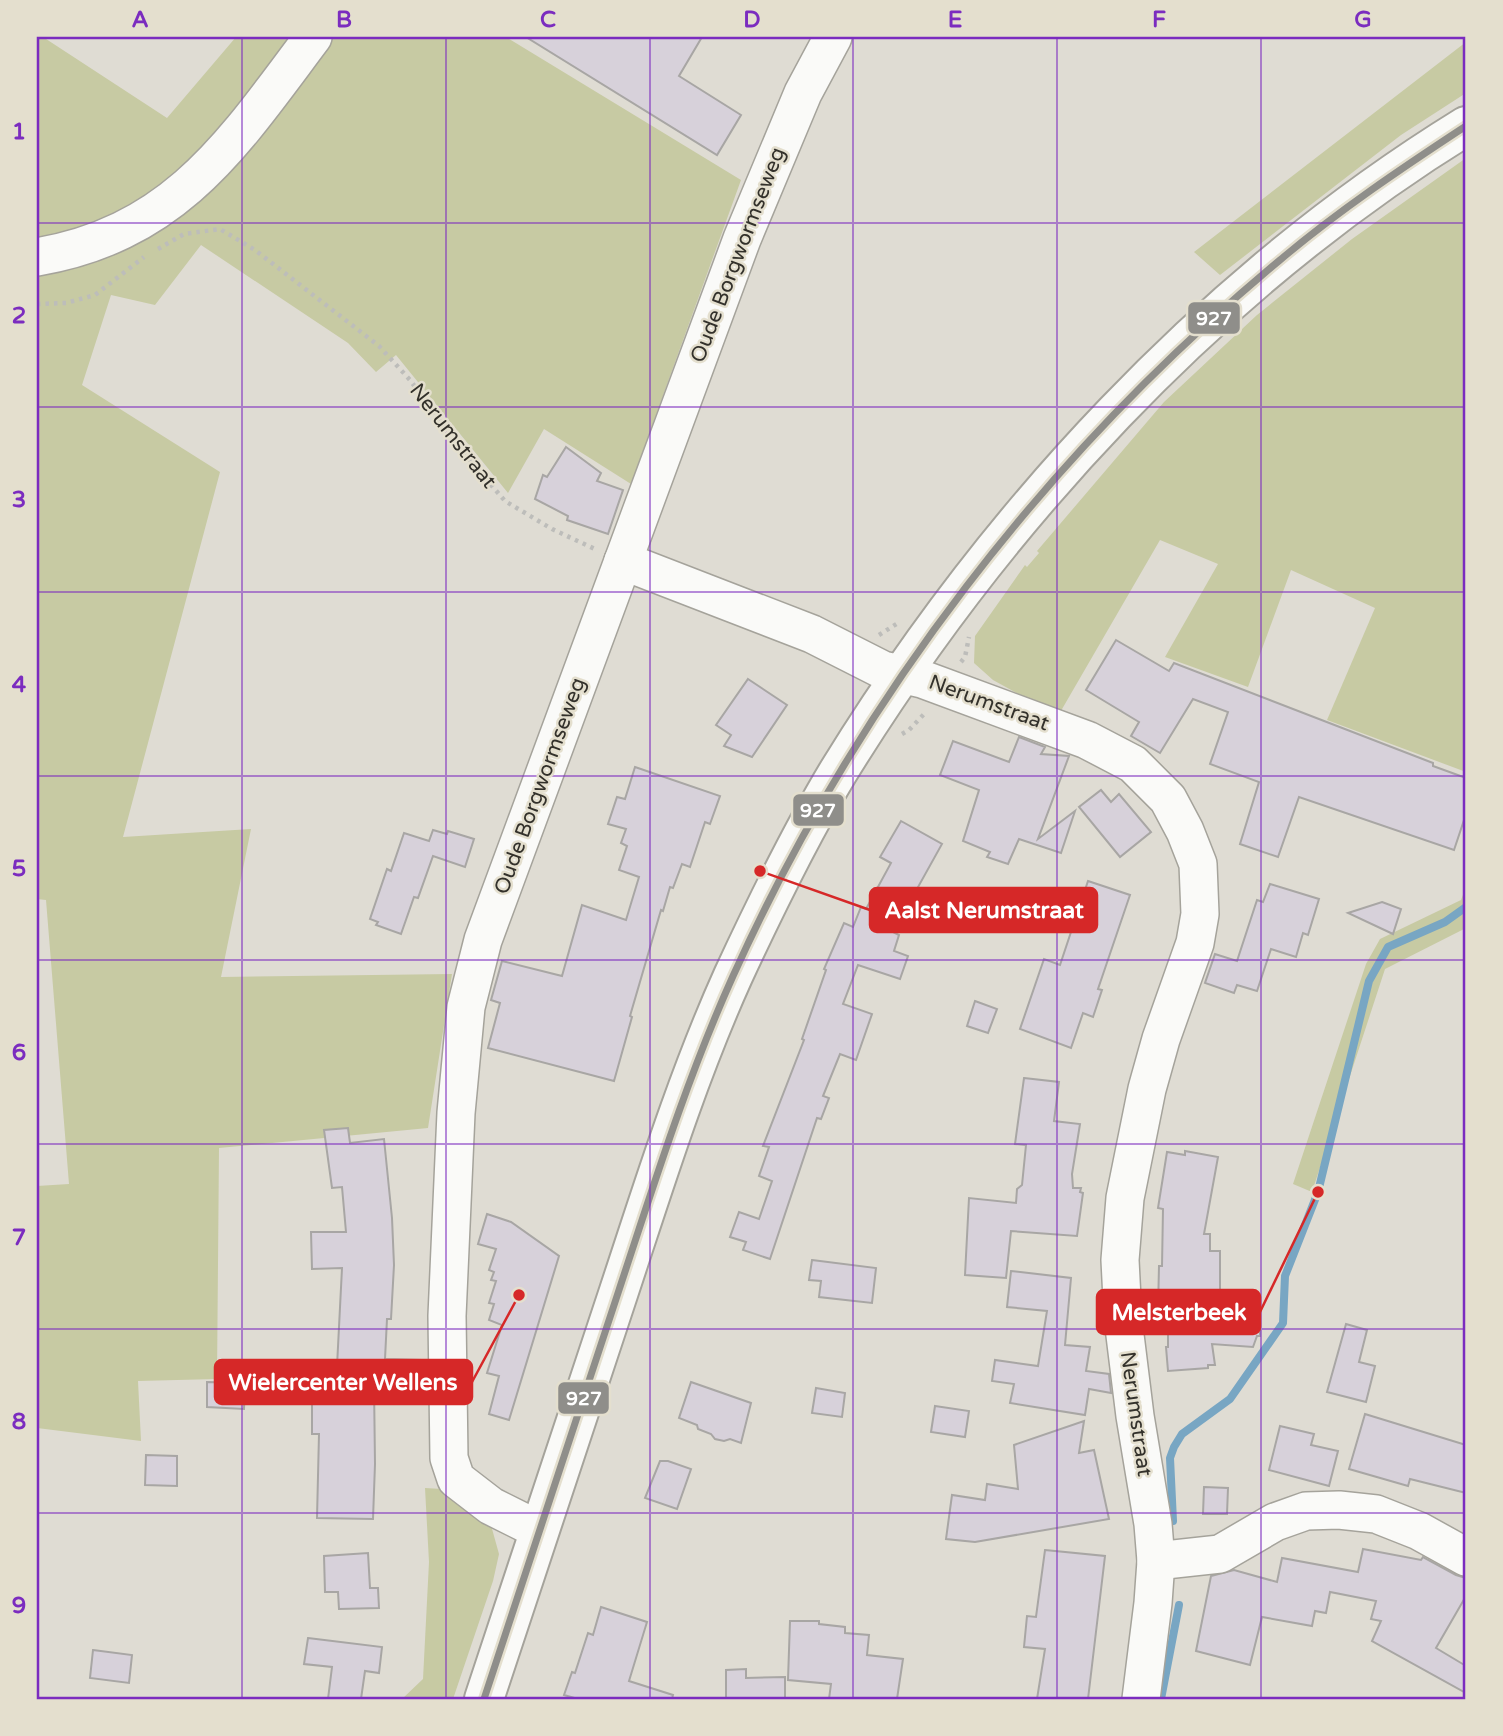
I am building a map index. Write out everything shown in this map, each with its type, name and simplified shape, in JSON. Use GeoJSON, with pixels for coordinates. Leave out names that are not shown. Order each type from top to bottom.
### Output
{"type":"FeatureCollection","features":[{"type":"Feature","properties":{"kind":"main road"},"geometry":{"type":"LineString","coordinates":[[484,1699],[664,1154],[699,1056],[776,887],[837,774],[902,675],[995,549],[1052,481],[1180,348],[1244,291],[1343,211],[1466,126]]}},
{"type":"Feature","properties":{"kind":"street"},"geometry":{"type":"LineString","coordinates":[[37,257],[94,242],[141,221],[172,201],[199,179],[241,131],[313,37]]}},
{"type":"Feature","properties":{"kind":"street","name":"Oude Borgwormseweg"},"geometry":{"type":"LineString","coordinates":[[540,1530],[491,1506],[456,1479],[449,1458],[447,1316],[456,1113],[466,1007],[483,940],[742,239],[803,93],[833,37]]}},
{"type":"Feature","properties":{"kind":"street","name":"Nerumstraat"},"geometry":{"type":"LineString","coordinates":[[623,561],[811,634],[883,670],[922,678],[1087,740],[1133,764],[1168,799],[1185,831],[1198,864],[1200,915],[1195,943],[1147,1089],[1125,1198],[1120,1260],[1124,1331],[1156,1560],[1141,1699]]}},
{"type":"Feature","properties":{"kind":"street"},"geometry":{"type":"LineString","coordinates":[[1156,1560],[1220,1553],[1275,1522],[1306,1511],[1339,1510],[1376,1514],[1419,1531],[1466,1557]]}},
{"type":"Feature","properties":{"kind":"path","name":"Nerumstraat"},"geometry":{"type":"LineString","coordinates":[[37,304],[66,303],[95,295],[141,258],[184,234],[220,229],[255,250],[379,346],[410,380],[466,456],[505,501],[552,529],[623,561]]}},
{"type":"Feature","properties":{"kind":"path"},"geometry":{"type":"LineString","coordinates":[[861,659],[877,636],[899,622]]}},
{"type":"Feature","properties":{"kind":"path"},"geometry":{"type":"LineString","coordinates":[[893,740],[923,717],[965,657],[970,634]]}},
{"type":"Feature","properties":{"kind":"green space"},"geometry":{"type":"Polygon","coordinates":[[[37,37],[43,37],[167,118],[236,37],[506,37],[741,180],[631,484],[544,429],[508,493],[396,355],[376,372],[348,343],[201,245],[155,305],[111,295],[82,385],[220,472],[123,837],[251,829],[221,977],[452,974],[428,1128],[219,1148],[217,1379],[138,1381],[141,1441],[37,1428],[37,1186],[69,1184],[46,900],[37,899],[37,37]]]}},
{"type":"Feature","properties":{"kind":"green space"},"geometry":{"type":"Polygon","coordinates":[[[1466,42],[1466,93],[1401,135],[1220,275],[1194,252],[1466,42]]]}},
{"type":"Feature","properties":{"kind":"green space"},"geometry":{"type":"Polygon","coordinates":[[[1466,158],[1466,772],[1327,720],[1375,608],[1291,570],[1248,687],[1165,657],[1218,564],[1160,540],[1058,716],[993,680],[974,663],[975,636],[1025,565],[1027,567],[1039,553],[1037,551],[1164,402],[1257,315],[1352,239],[1466,158]]]}},
{"type":"Feature","properties":{"kind":"green space"},"geometry":{"type":"Polygon","coordinates":[[[1466,887],[1466,928],[1385,969],[1312,1192],[1293,1184],[1366,964],[1380,939],[1461,900],[1466,887]]]}},
{"type":"Feature","properties":{"kind":"green space"},"geometry":{"type":"Polygon","coordinates":[[[425,1488],[442,1489],[489,1518],[499,1554],[493,1581],[453,1699],[402,1699],[423,1679],[429,1562],[425,1488]]]}},
{"type":"Feature","properties":{"kind":"building"},"geometry":{"type":"Polygon","coordinates":[[[526,37],[702,37],[679,76],[741,115],[717,155],[526,37]]]}},
{"type":"Feature","properties":{"kind":"building"},"geometry":{"type":"Polygon","coordinates":[[[566,447],[601,473],[597,481],[623,490],[608,534],[567,520],[568,516],[535,499],[543,475],[547,477],[566,447]]]}},
{"type":"Feature","properties":{"kind":"building"},"geometry":{"type":"Polygon","coordinates":[[[1116,640],[1169,671],[1174,663],[1466,778],[1466,814],[1454,850],[1299,797],[1278,857],[1240,844],[1259,782],[1210,764],[1228,712],[1193,699],[1160,753],[1131,736],[1139,722],[1086,690],[1116,640]]]}},
{"type":"Feature","properties":{"kind":"building"},"geometry":{"type":"Polygon","coordinates":[[[748,679],[787,705],[752,757],[724,746],[731,735],[716,725],[748,679]]]}},
{"type":"Feature","properties":{"kind":"building"},"geometry":{"type":"Polygon","coordinates":[[[1019,737],[1045,747],[1041,754],[1069,756],[1038,839],[1075,811],[1061,853],[1019,839],[1008,864],[987,857],[990,852],[963,841],[979,790],[940,775],[953,741],[1009,762],[1019,737]]]}},
{"type":"Feature","properties":{"kind":"building"},"geometry":{"type":"Polygon","coordinates":[[[635,767],[720,796],[710,824],[705,822],[690,867],[682,864],[673,888],[670,887],[663,911],[661,910],[614,1081],[488,1048],[500,1003],[491,1000],[502,961],[562,976],[582,905],[626,920],[639,877],[619,870],[627,846],[621,843],[626,829],[608,824],[617,797],[625,799],[635,767]]]}},
{"type":"Feature","properties":{"kind":"building"},"geometry":{"type":"Polygon","coordinates":[[[1101,790],[1111,802],[1119,794],[1151,832],[1120,857],[1079,807],[1101,790]]]}},
{"type":"Feature","properties":{"kind":"building"},"geometry":{"type":"Polygon","coordinates":[[[901,821],[942,844],[893,932],[899,935],[894,951],[908,956],[900,979],[858,965],[843,1004],[872,1014],[856,1060],[840,1054],[823,1096],[829,1098],[821,1119],[817,1118],[770,1259],[743,1250],[746,1242],[730,1237],[739,1212],[759,1219],[772,1181],[759,1176],[769,1147],[763,1146],[804,1040],[802,1039],[826,970],[824,969],[844,923],[853,927],[861,907],[866,909],[891,863],[880,857],[901,821]]]}},
{"type":"Feature","properties":{"kind":"building"},"geometry":{"type":"Polygon","coordinates":[[[433,830],[447,834],[448,831],[474,839],[465,867],[433,856],[401,934],[376,925],[378,922],[370,919],[387,869],[391,871],[404,833],[429,841],[433,830]]]}},
{"type":"Feature","properties":{"kind":"building"},"geometry":{"type":"Polygon","coordinates":[[[1088,881],[1130,895],[1098,989],[1102,990],[1093,1017],[1083,1013],[1071,1048],[1020,1029],[1044,959],[1060,965],[1088,881]]]}},
{"type":"Feature","properties":{"kind":"building"},"geometry":{"type":"Polygon","coordinates":[[[1270,884],[1319,899],[1308,935],[1303,933],[1296,957],[1271,949],[1257,991],[1237,985],[1234,993],[1205,983],[1215,954],[1237,961],[1257,900],[1263,902],[1270,884]]]}},
{"type":"Feature","properties":{"kind":"building"},"geometry":{"type":"Polygon","coordinates":[[[1382,902],[1401,909],[1393,934],[1348,913],[1382,902]]]}},
{"type":"Feature","properties":{"kind":"building"},"geometry":{"type":"Polygon","coordinates":[[[975,1001],[997,1009],[988,1033],[967,1026],[975,1001]]]}},
{"type":"Feature","properties":{"kind":"building"},"geometry":{"type":"Polygon","coordinates":[[[1024,1078],[1059,1082],[1054,1121],[1080,1124],[1072,1174],[1073,1188],[1081,1188],[1080,1192],[1083,1193],[1077,1236],[1011,1231],[1006,1278],[965,1275],[969,1198],[1016,1203],[1017,1189],[1022,1185],[1026,1145],[1015,1144],[1024,1078]]]}},
{"type":"Feature","properties":{"kind":"building"},"geometry":{"type":"Polygon","coordinates":[[[348,1128],[350,1143],[384,1139],[394,1265],[391,1319],[387,1319],[385,1359],[421,1360],[420,1386],[374,1385],[373,1519],[317,1518],[319,1434],[312,1434],[312,1386],[336,1386],[342,1268],[312,1269],[311,1232],[346,1232],[342,1187],[332,1188],[324,1130],[348,1128]]]}},
{"type":"Feature","properties":{"kind":"building"},"geometry":{"type":"Polygon","coordinates":[[[1185,1151],[1218,1157],[1204,1234],[1210,1234],[1210,1251],[1220,1251],[1220,1315],[1260,1315],[1260,1336],[1257,1336],[1253,1347],[1212,1344],[1215,1365],[1208,1365],[1208,1368],[1168,1371],[1168,1310],[1158,1310],[1163,1209],[1158,1208],[1167,1152],[1185,1155],[1185,1151]]]}},
{"type":"Feature","properties":{"kind":"building"},"geometry":{"type":"Polygon","coordinates":[[[487,1214],[511,1222],[559,1256],[509,1420],[489,1414],[499,1376],[487,1373],[502,1325],[489,1320],[494,1304],[489,1303],[496,1281],[491,1280],[494,1272],[489,1270],[496,1249],[478,1244],[487,1214]]]}},
{"type":"Feature","properties":{"kind":"building"},"geometry":{"type":"Polygon","coordinates":[[[812,1260],[876,1268],[872,1303],[819,1297],[821,1281],[809,1280],[812,1260]]]}},
{"type":"Feature","properties":{"kind":"building"},"geometry":{"type":"Polygon","coordinates":[[[1011,1271],[1071,1278],[1065,1345],[1090,1347],[1086,1371],[1109,1374],[1111,1393],[1089,1389],[1085,1415],[1010,1403],[1014,1384],[992,1381],[995,1360],[1038,1366],[1047,1311],[1007,1307],[1011,1271]]]}},
{"type":"Feature","properties":{"kind":"building"},"geometry":{"type":"Polygon","coordinates":[[[1346,1324],[1367,1330],[1359,1362],[1375,1366],[1366,1402],[1327,1392],[1346,1324]]]}},
{"type":"Feature","properties":{"kind":"building"},"geometry":{"type":"Polygon","coordinates":[[[207,1382],[245,1383],[244,1409],[207,1407],[207,1382]]]}},
{"type":"Feature","properties":{"kind":"building"},"geometry":{"type":"Polygon","coordinates":[[[691,1382],[751,1403],[741,1443],[730,1439],[715,1439],[711,1434],[698,1429],[697,1425],[679,1418],[691,1382]]]}},
{"type":"Feature","properties":{"kind":"building"},"geometry":{"type":"Polygon","coordinates":[[[816,1388],[845,1393],[842,1417],[812,1413],[816,1388]]]}},
{"type":"Feature","properties":{"kind":"building"},"geometry":{"type":"Polygon","coordinates":[[[935,1406],[969,1411],[965,1437],[931,1432],[935,1406]]]}},
{"type":"Feature","properties":{"kind":"building"},"geometry":{"type":"Polygon","coordinates":[[[1365,1414],[1466,1445],[1466,1493],[1410,1479],[1408,1486],[1349,1469],[1365,1414]]]}},
{"type":"Feature","properties":{"kind":"building"},"geometry":{"type":"Polygon","coordinates":[[[1084,1421],[1079,1453],[1094,1450],[1109,1519],[975,1542],[946,1539],[952,1495],[985,1500],[987,1484],[1018,1489],[1014,1445],[1084,1421]]]}},
{"type":"Feature","properties":{"kind":"building"},"geometry":{"type":"Polygon","coordinates":[[[1280,1426],[1314,1434],[1311,1445],[1338,1451],[1329,1486],[1269,1470],[1280,1426]]]}},
{"type":"Feature","properties":{"kind":"building"},"geometry":{"type":"Polygon","coordinates":[[[146,1455],[177,1456],[177,1486],[145,1485],[146,1455]]]}},
{"type":"Feature","properties":{"kind":"building"},"geometry":{"type":"Polygon","coordinates":[[[660,1461],[691,1469],[677,1509],[645,1498],[660,1461]]]}},
{"type":"Feature","properties":{"kind":"building"},"geometry":{"type":"Polygon","coordinates":[[[1204,1487],[1228,1488],[1227,1514],[1203,1514],[1204,1487]]]}},
{"type":"Feature","properties":{"kind":"building"},"geometry":{"type":"Polygon","coordinates":[[[1363,1549],[1421,1560],[1423,1557],[1466,1578],[1466,1596],[1436,1648],[1466,1666],[1466,1693],[1372,1641],[1381,1621],[1371,1619],[1376,1601],[1330,1592],[1326,1613],[1315,1611],[1312,1626],[1262,1617],[1250,1665],[1196,1651],[1211,1576],[1234,1570],[1277,1582],[1282,1558],[1358,1572],[1363,1549]]]}},
{"type":"Feature","properties":{"kind":"building"},"geometry":{"type":"Polygon","coordinates":[[[1045,1550],[1105,1556],[1088,1699],[1037,1699],[1045,1649],[1024,1647],[1027,1616],[1036,1617],[1045,1550]]]}},
{"type":"Feature","properties":{"kind":"building"},"geometry":{"type":"Polygon","coordinates":[[[368,1553],[370,1588],[378,1588],[379,1608],[339,1609],[338,1592],[325,1592],[324,1556],[368,1553]]]}},
{"type":"Feature","properties":{"kind":"building"},"geometry":{"type":"Polygon","coordinates":[[[601,1607],[647,1622],[629,1681],[673,1695],[672,1699],[578,1699],[564,1695],[572,1672],[575,1673],[588,1633],[593,1635],[601,1607]]]}},
{"type":"Feature","properties":{"kind":"building"},"geometry":{"type":"Polygon","coordinates":[[[790,1621],[819,1621],[819,1624],[845,1627],[845,1633],[869,1635],[867,1655],[903,1659],[897,1699],[829,1699],[831,1684],[788,1680],[790,1621]]]}},
{"type":"Feature","properties":{"kind":"building"},"geometry":{"type":"Polygon","coordinates":[[[308,1638],[382,1647],[379,1673],[365,1671],[361,1699],[328,1699],[332,1667],[304,1664],[308,1638]]]}},
{"type":"Feature","properties":{"kind":"building"},"geometry":{"type":"Polygon","coordinates":[[[93,1650],[132,1655],[129,1683],[90,1678],[93,1650]]]}},
{"type":"Feature","properties":{"kind":"building"},"geometry":{"type":"Polygon","coordinates":[[[746,1669],[746,1678],[785,1677],[785,1699],[726,1699],[726,1670],[746,1669]]]}},
{"type":"Feature","properties":{"kind":"waterway"},"geometry":{"type":"LineString","coordinates":[[1173,1521],[1170,1458],[1174,1447],[1182,1434],[1230,1399],[1283,1323],[1285,1276],[1318,1192],[1369,981],[1388,947],[1445,922],[1466,907]]}},
{"type":"Feature","properties":{"kind":"waterway"},"geometry":{"type":"LineString","coordinates":[[1161,1699],[1179,1605]]}},
{"type":"Feature","properties":{"kind":"transit line","name":"927"},"geometry":{"type":"LineString","coordinates":[[484,1699],[686,1092],[733,976],[783,874],[838,775],[900,679],[966,587],[1037,499],[1114,415],[1195,335],[1280,260],[1371,190],[1466,126]]}},
{"type":"Feature","properties":{"kind":"place","name":"Aalst Nerumstraat"},"geometry":{"type":"Point","coordinates":[760,871]}},
{"type":"Feature","properties":{"kind":"place","name":"Melsterbeek"},"geometry":{"type":"Point","coordinates":[1318,1192]}},
{"type":"Feature","properties":{"kind":"place","name":"Wielercenter Wellens"},"geometry":{"type":"Point","coordinates":[519,1295]}}]}
